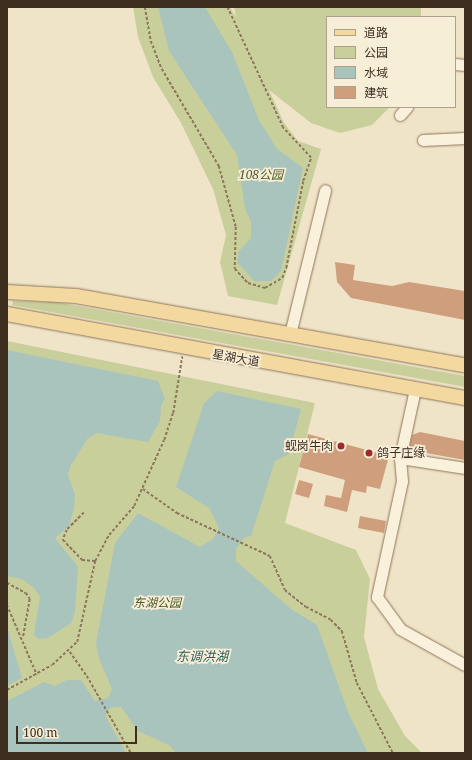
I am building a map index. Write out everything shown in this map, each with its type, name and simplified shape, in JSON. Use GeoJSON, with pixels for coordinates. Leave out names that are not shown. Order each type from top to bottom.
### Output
{"type":"FeatureCollection","features":[{"type":"Feature","properties":{"kind":"main road"},"geometry":{"type":"LineString","coordinates":[[7,292],[76,296],[465,365]]}},
{"type":"Feature","properties":{"kind":"main road","name":"星湖大道"},"geometry":{"type":"LineString","coordinates":[[7,314],[184,349],[465,398]]}},
{"type":"Feature","properties":{"kind":"street"},"geometry":{"type":"LineString","coordinates":[[423,140],[465,138]]}},
{"type":"Feature","properties":{"kind":"street"},"geometry":{"type":"LineString","coordinates":[[290,334],[325,190]]}},
{"type":"Feature","properties":{"kind":"street"},"geometry":{"type":"LineString","coordinates":[[415,389],[400,458],[402,482],[377,597],[400,629],[465,665]]}},
{"type":"Feature","properties":{"kind":"street"},"geometry":{"type":"LineString","coordinates":[[400,458],[465,468]]}},
{"type":"Feature","properties":{"kind":"path"},"geometry":{"type":"LineString","coordinates":[[145,7],[151,41],[162,68],[219,166],[236,227],[235,269],[248,283],[265,288],[282,278],[286,268],[302,181],[311,158],[283,128],[227,7]]}},
{"type":"Feature","properties":{"kind":"path"},"geometry":{"type":"LineString","coordinates":[[7,690],[37,675],[69,652],[82,629],[95,561],[143,489],[173,413],[184,349]]}},
{"type":"Feature","properties":{"kind":"path"},"geometry":{"type":"LineString","coordinates":[[143,489],[177,513],[270,556],[279,579],[294,598],[331,620],[342,631],[357,683],[394,753]]}},
{"type":"Feature","properties":{"kind":"path"},"geometry":{"type":"LineString","coordinates":[[84,513],[67,530],[64,540],[70,551],[82,560],[95,561]]}},
{"type":"Feature","properties":{"kind":"path"},"geometry":{"type":"LineString","coordinates":[[7,583],[26,593],[30,599],[23,636],[37,675]]}},
{"type":"Feature","properties":{"kind":"path"},"geometry":{"type":"LineString","coordinates":[[7,605],[16,632],[23,636]]}},
{"type":"Feature","properties":{"kind":"path"},"geometry":{"type":"LineString","coordinates":[[69,652],[100,697],[109,716],[131,753]]}},
{"type":"Feature","properties":{"kind":"green space","name":"108公园"},"geometry":{"type":"Polygon","coordinates":[[[133,7],[230,7],[236,17],[234,7],[421,7],[421,16],[326,16],[326,108],[389,108],[372,125],[340,133],[311,123],[269,90],[284,123],[298,141],[321,149],[277,305],[228,296],[220,262],[226,235],[213,189],[181,123],[153,77],[138,37],[133,7]]]}},
{"type":"Feature","properties":{"kind":"green space"},"geometry":{"type":"Polygon","coordinates":[[[13,301],[56,302],[465,376],[465,387],[12,305],[13,301]]]}},
{"type":"Feature","properties":{"kind":"green space","name":"东湖公园"},"geometry":{"type":"Polygon","coordinates":[[[7,341],[315,403],[285,523],[356,550],[370,579],[364,637],[378,689],[405,736],[422,753],[7,753],[7,341]]]}},
{"type":"Feature","properties":{"kind":"water"},"geometry":{"type":"Polygon","coordinates":[[[158,7],[205,7],[232,52],[259,120],[277,149],[303,168],[281,271],[271,281],[254,281],[237,262],[239,251],[251,238],[251,222],[245,209],[237,155],[169,51],[158,7]]]}},
{"type":"Feature","properties":{"kind":"water"},"geometry":{"type":"Polygon","coordinates":[[[7,350],[158,381],[165,399],[161,405],[160,421],[148,442],[97,433],[88,438],[71,465],[68,475],[75,495],[74,508],[69,526],[55,538],[78,567],[75,612],[71,623],[48,638],[38,639],[34,634],[40,597],[35,589],[22,579],[7,576],[7,350]]]}},
{"type":"Feature","properties":{"kind":"water","name":"东调洪湖"},"geometry":{"type":"Polygon","coordinates":[[[217,391],[301,409],[289,454],[275,461],[251,536],[244,538],[236,549],[236,561],[291,609],[317,625],[348,712],[368,753],[176,753],[169,745],[138,731],[121,707],[112,707],[106,712],[106,717],[126,753],[7,753],[7,701],[44,682],[55,686],[67,680],[81,680],[95,701],[108,698],[112,689],[99,659],[96,643],[115,543],[138,513],[200,547],[213,539],[219,528],[209,508],[176,487],[204,403],[217,391]]]}},
{"type":"Feature","properties":{"kind":"water"},"geometry":{"type":"Polygon","coordinates":[[[7,627],[22,678],[7,686],[7,627]]]}},
{"type":"Feature","properties":{"kind":"building"},"geometry":{"type":"Polygon","coordinates":[[[335,262],[355,265],[353,280],[392,286],[409,282],[465,291],[465,320],[351,298],[337,282],[335,262]]]}},
{"type":"Feature","properties":{"kind":"building"},"geometry":{"type":"Polygon","coordinates":[[[420,432],[465,441],[465,460],[409,450],[412,435],[420,432]]]}},
{"type":"Feature","properties":{"kind":"building"},"geometry":{"type":"Polygon","coordinates":[[[308,434],[389,456],[380,489],[367,486],[366,493],[352,490],[347,512],[324,506],[326,495],[341,498],[345,480],[299,467],[308,434]]]}},
{"type":"Feature","properties":{"kind":"building"},"geometry":{"type":"Polygon","coordinates":[[[299,480],[313,484],[309,498],[295,494],[299,480]]]}},
{"type":"Feature","properties":{"kind":"building"},"geometry":{"type":"Polygon","coordinates":[[[360,516],[386,521],[384,533],[358,528],[360,516]]]}},
{"type":"Feature","properties":{"kind":"place","name":"蚬岗牛肉"},"geometry":{"type":"Point","coordinates":[341,446]}},
{"type":"Feature","properties":{"kind":"place","name":"鸽子庄缘"},"geometry":{"type":"Point","coordinates":[369,453]}}]}
